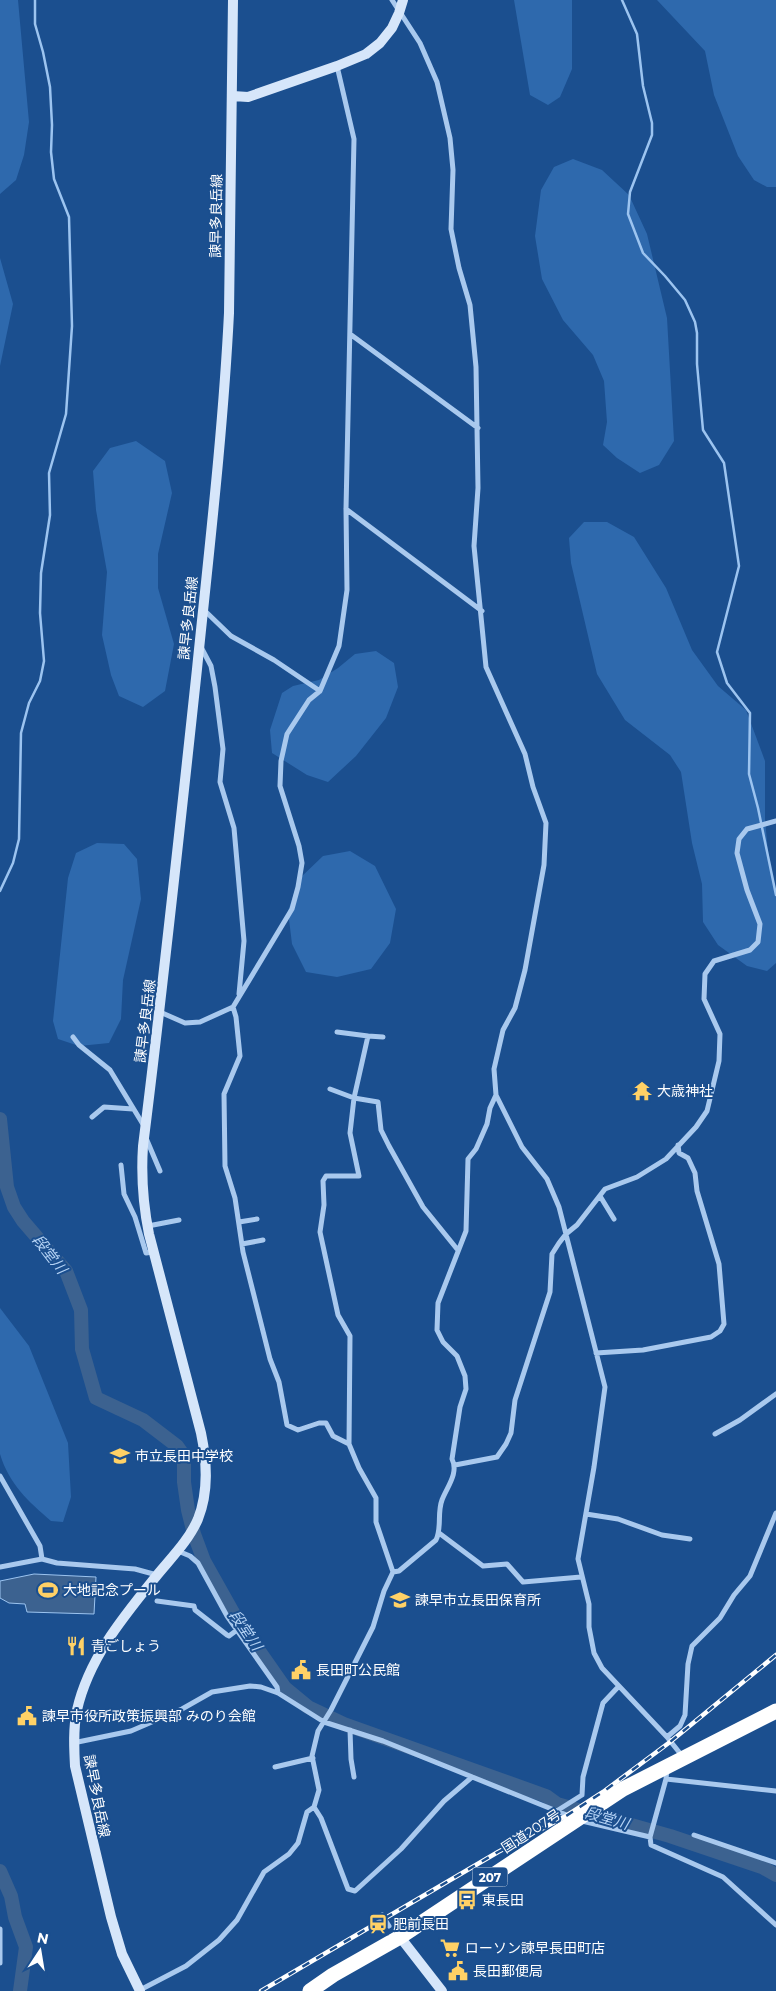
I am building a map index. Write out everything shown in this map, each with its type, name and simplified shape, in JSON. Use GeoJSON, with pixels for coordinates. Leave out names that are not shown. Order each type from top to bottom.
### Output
{"type":"FeatureCollection","features":[{"type":"Feature","properties":{"kind":"highway","name":"国道207号"},"geometry":{"type":"LineString","coordinates":[[310,1991],[333,1975],[400,1937],[623,1789],[667,1772],[683,1757],[776,1711]]}},
{"type":"Feature","properties":{"kind":"main road","name":"諫早多良岳線"},"geometry":{"type":"LineString","coordinates":[[138,1991],[122,1954],[111,1918],[75,1766],[74,1743],[77,1710],[99,1653],[116,1628],[181,1547],[197,1521],[202,1507],[206,1482],[207,1462],[147,1226],[141,1176],[200,643],[227,357],[233,96],[233,0]]}},
{"type":"Feature","properties":{"kind":"main road"},"geometry":{"type":"LineString","coordinates":[[233,96],[248,97],[366,54],[380,43],[392,28],[400,13],[403,0]]}},
{"type":"Feature","properties":{"kind":"main road"},"geometry":{"type":"LineString","coordinates":[[400,1937],[442,1991]]}},
{"type":"Feature","properties":{"kind":"street"},"geometry":{"type":"LineString","coordinates":[[392,0],[420,43],[437,82],[450,138],[453,170],[451,229],[459,268],[470,304],[476,367],[478,488],[474,546],[482,611],[486,667],[525,754],[533,787],[546,822],[544,865],[525,970],[515,1008],[503,1030],[494,1068],[496,1095],[522,1148],[547,1179],[559,1207],[605,1388],[578,1559],[581,1578],[589,1604],[589,1627],[594,1653],[602,1668],[667,1737],[683,1757]]}},
{"type":"Feature","properties":{"kind":"street"},"geometry":{"type":"LineString","coordinates":[[160,1012],[185,1024],[200,1022],[233,1007],[292,909],[298,887],[302,863],[299,846],[280,786],[281,761],[287,734],[310,700],[320,691],[339,646],[347,590],[346,509],[354,139],[337,66]]}},
{"type":"Feature","properties":{"kind":"street"},"geometry":{"type":"LineString","coordinates":[[350,334],[478,428]]}},
{"type":"Feature","properties":{"kind":"street"},"geometry":{"type":"LineString","coordinates":[[346,509],[482,611]]}},
{"type":"Feature","properties":{"kind":"street"},"geometry":{"type":"LineString","coordinates":[[203,610],[231,636],[274,660],[320,691]]}},
{"type":"Feature","properties":{"kind":"street"},"geometry":{"type":"LineString","coordinates":[[200,643],[211,666],[215,687],[223,749],[220,782],[234,828],[244,941],[239,998]]}},
{"type":"Feature","properties":{"kind":"street"},"geometry":{"type":"LineString","coordinates":[[455,1465],[497,1457],[506,1444],[511,1433],[515,1400],[550,1292],[552,1254],[566,1234],[577,1225],[605,1189],[638,1177],[666,1159],[678,1144],[696,1127],[707,1111],[719,1061],[720,1034],[704,999],[705,974],[714,961],[750,950],[758,942],[760,924],[747,890],[737,853],[739,839],[747,829],[776,821]]}},
{"type":"Feature","properties":{"kind":"street"},"geometry":{"type":"LineString","coordinates":[[233,1007],[236,1017],[240,1056],[224,1094],[224,1166],[235,1198],[242,1244],[270,1359],[279,1382],[288,1425],[298,1430],[319,1423],[326,1423],[333,1436],[348,1444]]}},
{"type":"Feature","properties":{"kind":"street"},"geometry":{"type":"LineString","coordinates":[[337,1032],[384,1037]]}},
{"type":"Feature","properties":{"kind":"street"},"geometry":{"type":"LineString","coordinates":[[138,1991],[186,1966],[219,1940],[237,1920],[264,1872],[289,1854],[298,1843],[307,1812],[314,1807],[319,1790],[313,1758],[318,1732],[373,1627],[384,1590],[393,1572],[376,1522],[376,1498],[348,1444],[350,1336],[338,1315],[320,1232],[324,1206],[323,1181],[326,1176],[359,1176],[350,1132],[354,1098],[368,1036]]}},
{"type":"Feature","properties":{"kind":"street"},"geometry":{"type":"LineString","coordinates":[[73,1037],[110,1070],[145,1132],[160,1171]]}},
{"type":"Feature","properties":{"kind":"street"},"geometry":{"type":"LineString","coordinates":[[330,1089],[354,1098],[378,1102],[381,1130],[393,1154],[423,1207],[457,1249]]}},
{"type":"Feature","properties":{"kind":"street"},"geometry":{"type":"LineString","coordinates":[[393,1572],[399,1571],[436,1540],[439,1533],[440,1508],[455,1465],[452,1459],[460,1407],[466,1389],[465,1376],[458,1356],[443,1342],[437,1330],[438,1302],[457,1249],[466,1231],[468,1159],[476,1149],[487,1124],[490,1108],[496,1095]]}},
{"type":"Feature","properties":{"kind":"street"},"geometry":{"type":"LineString","coordinates":[[92,1117],[104,1108],[133,1108]]}},
{"type":"Feature","properties":{"kind":"street"},"geometry":{"type":"LineString","coordinates":[[596,1353],[643,1350],[711,1336],[720,1331],[724,1324],[719,1264],[697,1191],[695,1173],[688,1158],[679,1153],[678,1144]]}},
{"type":"Feature","properties":{"kind":"street"},"geometry":{"type":"LineString","coordinates":[[121,1165],[124,1194],[135,1217],[146,1253],[154,1252]]}},
{"type":"Feature","properties":{"kind":"street"},"geometry":{"type":"LineString","coordinates":[[600,1196],[614,1218]]}},
{"type":"Feature","properties":{"kind":"street"},"geometry":{"type":"LineString","coordinates":[[147,1226],[179,1220]]}},
{"type":"Feature","properties":{"kind":"street"},"geometry":{"type":"LineString","coordinates":[[239,1222],[257,1220]]}},
{"type":"Feature","properties":{"kind":"street"},"geometry":{"type":"LineString","coordinates":[[242,1244],[263,1240]]}},
{"type":"Feature","properties":{"kind":"street"},"geometry":{"type":"LineString","coordinates":[[715,1434],[740,1420],[776,1394]]}},
{"type":"Feature","properties":{"kind":"street"},"geometry":{"type":"LineString","coordinates":[[0,1476],[40,1546],[42,1559]]}},
{"type":"Feature","properties":{"kind":"street"},"geometry":{"type":"LineString","coordinates":[[667,1737],[680,1726],[685,1715],[688,1664],[692,1646],[720,1618],[734,1594],[750,1576],[776,1513]]}},
{"type":"Feature","properties":{"kind":"street"},"geometry":{"type":"LineString","coordinates":[[586,1514],[618,1519],[662,1535],[690,1539]]}},
{"type":"Feature","properties":{"kind":"street"},"geometry":{"type":"LineString","coordinates":[[439,1533],[483,1566],[507,1564],[523,1582],[581,1578]]}},
{"type":"Feature","properties":{"kind":"street"},"geometry":{"type":"LineString","coordinates":[[181,1547],[198,1563],[227,1616],[277,1687],[278,1693]]}},
{"type":"Feature","properties":{"kind":"street"},"geometry":{"type":"LineString","coordinates":[[0,1567],[42,1559],[57,1563],[135,1569],[158,1575]]}},
{"type":"Feature","properties":{"kind":"street"},"geometry":{"type":"LineString","coordinates":[[157,1601],[194,1606],[195,1610],[229,1636],[237,1630]]}},
{"type":"Feature","properties":{"kind":"street"},"geometry":{"type":"LineString","coordinates":[[74,1743],[131,1731],[182,1709],[212,1692],[250,1686],[261,1687],[278,1693],[324,1722],[383,1741],[556,1812],[650,1837]]}},
{"type":"Feature","properties":{"kind":"street"},"geometry":{"type":"LineString","coordinates":[[556,1812],[582,1796],[583,1777],[603,1703],[619,1686]]}},
{"type":"Feature","properties":{"kind":"street"},"geometry":{"type":"LineString","coordinates":[[350,1730],[351,1760],[354,1777]]}},
{"type":"Feature","properties":{"kind":"street"},"geometry":{"type":"LineString","coordinates":[[274,1767],[313,1758]]}},
{"type":"Feature","properties":{"kind":"street"},"geometry":{"type":"LineString","coordinates":[[776,1791],[667,1772],[650,1837],[651,1845],[723,1877],[776,1925]]}},
{"type":"Feature","properties":{"kind":"street"},"geometry":{"type":"LineString","coordinates":[[314,1807],[322,1818],[348,1889],[355,1891],[401,1849],[444,1801],[472,1777]]}},
{"type":"Feature","properties":{"kind":"street"},"geometry":{"type":"LineString","coordinates":[[694,1835],[776,1863]]}},
{"type":"Feature","properties":{"kind":"street"},"geometry":{"type":"LineString","coordinates":[[382,1915],[389,1926]]}},
{"type":"Feature","properties":{"kind":"street"},"geometry":{"type":"LineString","coordinates":[[0,1929],[0,1963]]}},
{"type":"Feature","properties":{"kind":"shaded area"},"geometry":{"type":"Polygon","coordinates":[[[0,0],[18,0],[29,122],[24,155],[16,180],[0,194],[0,0]]]}},
{"type":"Feature","properties":{"kind":"shaded area"},"geometry":{"type":"Polygon","coordinates":[[[514,0],[572,0],[572,69],[560,97],[548,105],[530,95],[514,0]]]}},
{"type":"Feature","properties":{"kind":"shaded area"},"geometry":{"type":"Polygon","coordinates":[[[657,0],[776,0],[776,187],[767,187],[754,180],[738,156],[714,95],[705,51],[657,0]]]}},
{"type":"Feature","properties":{"kind":"shaded area"},"geometry":{"type":"Polygon","coordinates":[[[573,159],[602,170],[629,195],[647,234],[667,318],[674,441],[659,465],[640,473],[617,458],[603,445],[607,422],[604,381],[593,355],[563,320],[542,279],[535,236],[541,190],[554,167],[573,159]]]}},
{"type":"Feature","properties":{"kind":"shaded area"},"geometry":{"type":"Polygon","coordinates":[[[0,258],[13,304],[0,366],[0,258]]]}},
{"type":"Feature","properties":{"kind":"shaded area"},"geometry":{"type":"Polygon","coordinates":[[[136,441],[165,461],[172,493],[158,554],[158,588],[174,644],[165,691],[143,707],[119,696],[111,675],[102,635],[107,572],[96,510],[93,471],[110,448],[136,441]]]}},
{"type":"Feature","properties":{"kind":"shaded area"},"geometry":{"type":"Polygon","coordinates":[[[584,522],[607,522],[634,537],[666,588],[692,650],[718,686],[746,710],[765,761],[765,819],[769,864],[776,892],[776,963],[767,971],[747,966],[718,945],[703,922],[702,884],[692,843],[681,772],[670,755],[625,720],[597,674],[571,563],[569,538],[584,522]]]}},
{"type":"Feature","properties":{"kind":"shaded area"},"geometry":{"type":"Polygon","coordinates":[[[376,651],[394,663],[398,687],[386,718],[356,756],[328,782],[307,775],[272,753],[270,730],[282,693],[293,686],[319,680],[355,654],[376,651]]]}},
{"type":"Feature","properties":{"kind":"shaded area"},"geometry":{"type":"Polygon","coordinates":[[[97,843],[124,844],[137,859],[141,899],[123,980],[121,1019],[109,1043],[79,1046],[58,1039],[53,1021],[68,878],[76,853],[97,843]]]}},
{"type":"Feature","properties":{"kind":"shaded area"},"geometry":{"type":"Polygon","coordinates":[[[350,851],[375,866],[396,909],[390,943],[371,969],[337,977],[306,972],[292,944],[288,911],[299,879],[323,856],[350,851]]]}},
{"type":"Feature","properties":{"kind":"shaded area"},"geometry":{"type":"Polygon","coordinates":[[[0,1308],[29,1346],[68,1443],[71,1497],[63,1522],[51,1521],[27,1499],[14,1483],[0,1454],[0,1308]]]}},
{"type":"Feature","properties":{"kind":"shaded area","name":"大地記念プール"},"geometry":{"type":"Polygon","coordinates":[[[34,1574],[96,1577],[94,1614],[27,1612],[25,1604],[9,1603],[0,1598],[0,1581],[34,1574]]]}},
{"type":"Feature","properties":{"kind":"waterway"},"geometry":{"type":"LineString","coordinates":[[0,891],[13,863],[19,839],[21,733],[29,703],[40,681],[44,661],[40,613],[41,573],[50,515],[49,473],[66,414],[72,326],[69,217],[54,179],[51,152],[50,87],[35,24],[35,0]]}},
{"type":"Feature","properties":{"kind":"waterway"},"geometry":{"type":"LineString","coordinates":[[622,0],[637,34],[643,86],[652,123],[652,135],[630,192],[628,214],[643,253],[685,300],[695,322],[703,430],[724,463],[739,566],[717,652],[727,683],[750,713],[749,774],[776,895]]}},
{"type":"Feature","properties":{"kind":"waterway","name":"段堂川"},"geometry":{"type":"LineString","coordinates":[[0,1119],[7,1187],[14,1207],[23,1221],[66,1271],[81,1310],[82,1349],[96,1398],[143,1420],[177,1446],[184,1456],[184,1482],[188,1510],[204,1561],[236,1618],[285,1688],[308,1707],[344,1724],[546,1796],[557,1804],[670,1836],[762,1867],[776,1875]]}},
{"type":"Feature","properties":{"kind":"waterway"},"geometry":{"type":"LineString","coordinates":[[0,1871],[11,1896],[15,1917],[26,1947],[20,1991]]}},
{"type":"Feature","properties":{"kind":"railway"},"geometry":{"type":"LineString","coordinates":[[261,1991],[498,1852],[566,1816],[603,1792],[670,1742],[776,1655]]}},
{"type":"Feature","properties":{"kind":"place","name":"大歳神社"},"geometry":{"type":"Point","coordinates":[642,1091]}},
{"type":"Feature","properties":{"kind":"place","name":"市立長田中学校"},"geometry":{"type":"Point","coordinates":[120,1456]}},
{"type":"Feature","properties":{"kind":"place","name":"大地記念プール"},"geometry":{"type":"Point","coordinates":[48,1590]}},
{"type":"Feature","properties":{"kind":"place","name":"諫早市立長田保育所"},"geometry":{"type":"Point","coordinates":[400,1600]}},
{"type":"Feature","properties":{"kind":"place","name":"青ごしょう"},"geometry":{"type":"Point","coordinates":[76,1646]}},
{"type":"Feature","properties":{"kind":"place","name":"長田町公民館"},"geometry":{"type":"Point","coordinates":[301,1670]}},
{"type":"Feature","properties":{"kind":"place","name":"諫早市役所政策振興部 みのり会館"},"geometry":{"type":"Point","coordinates":[27,1716]}},
{"type":"Feature","properties":{"kind":"place","name":"東長田"},"geometry":{"type":"Point","coordinates":[467,1900]}},
{"type":"Feature","properties":{"kind":"place","name":"肥前長田"},"geometry":{"type":"Point","coordinates":[378,1924]}},
{"type":"Feature","properties":{"kind":"place","name":"ローソン諫早長田町店"},"geometry":{"type":"Point","coordinates":[450,1948]}},
{"type":"Feature","properties":{"kind":"place","name":"長田郵便局"},"geometry":{"type":"Point","coordinates":[458,1971]}}]}
